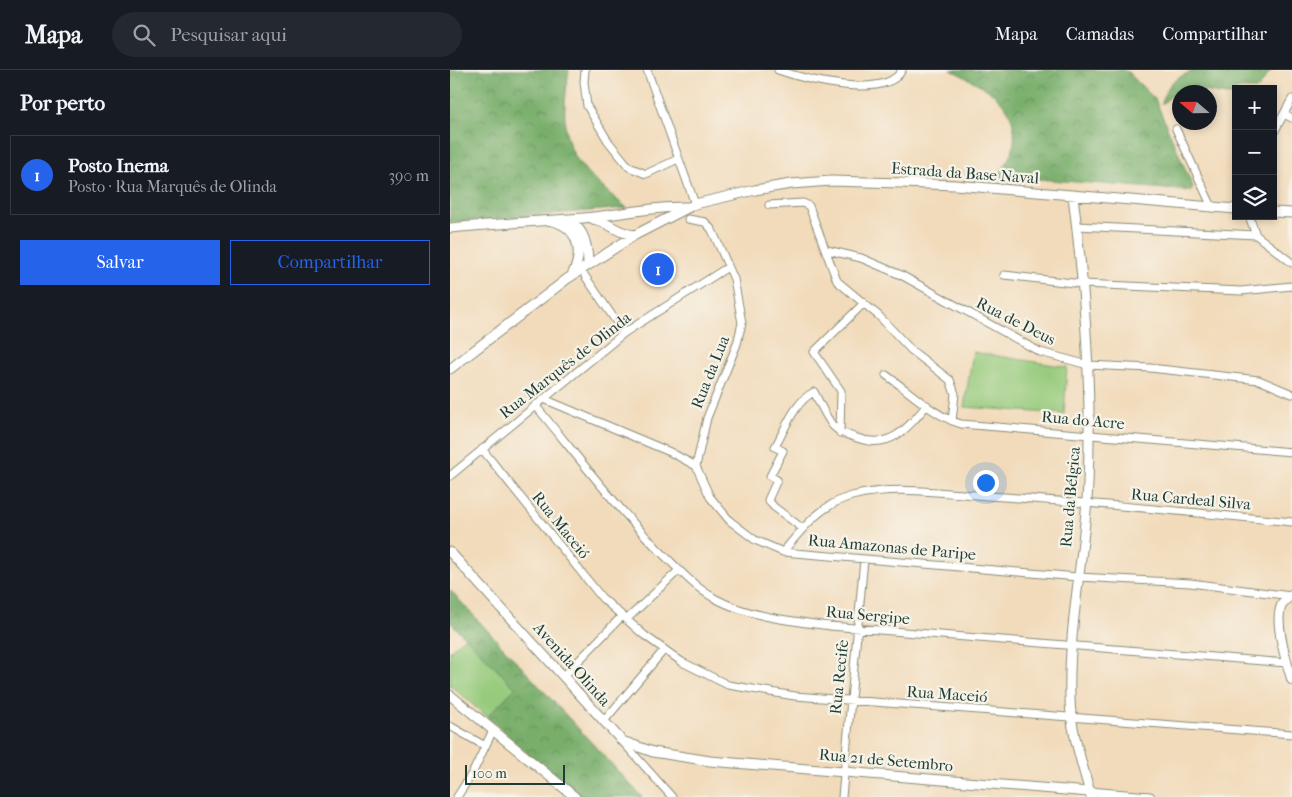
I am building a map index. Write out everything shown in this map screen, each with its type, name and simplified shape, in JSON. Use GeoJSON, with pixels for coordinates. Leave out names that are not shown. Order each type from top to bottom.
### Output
{"type":"FeatureCollection","features":[{"type":"Feature","properties":{"kind":"main road","name":"Estrada da Base Naval"},"geometry":{"type":"LineString","coordinates":[[691,206],[782,186],[831,181],[955,185],[1232,209]]}},
{"type":"Feature","properties":{"kind":"main road","name":"Rua da Bélgica"},"geometry":{"type":"LineString","coordinates":[[1073,196],[1088,366],[1090,434],[1087,503],[1078,577],[1070,698],[1072,717],[1091,794]]}},
{"type":"Feature","properties":{"kind":"main road"},"geometry":{"type":"LineString","coordinates":[[450,228],[586,218],[655,207],[691,206]]}},
{"type":"Feature","properties":{"kind":"main road"},"geometry":{"type":"LineString","coordinates":[[450,369],[571,276],[634,236],[691,206]]}},
{"type":"Feature","properties":{"kind":"main road"},"geometry":{"type":"LineString","coordinates":[[1277,212],[1292,213]]}},
{"type":"Feature","properties":{"kind":"main road"},"geometry":{"type":"LineString","coordinates":[[586,218],[602,221],[623,234],[634,236]]}},
{"type":"Feature","properties":{"kind":"main road"},"geometry":{"type":"LineString","coordinates":[[554,219],[568,220],[577,226],[586,244],[588,265]]}},
{"type":"Feature","properties":{"kind":"main road"},"geometry":{"type":"LineString","coordinates":[[539,220],[559,223],[574,235],[579,250],[578,260],[571,276]]}},
{"type":"Feature","properties":{"kind":"main road","name":"Avenida Olinda"},"geometry":{"type":"LineString","coordinates":[[450,552],[622,741]]}},
{"type":"Feature","properties":{"kind":"main road"},"geometry":{"type":"LineString","coordinates":[[1291,596],[1282,603],[1280,617],[1287,663],[1292,680]]}},
{"type":"Feature","properties":{"kind":"main road"},"geometry":{"type":"LineString","coordinates":[[450,696],[575,797]]}},
{"type":"Feature","properties":{"kind":"main road","name":"Rua 21 de Setembro"},"geometry":{"type":"LineString","coordinates":[[622,741],[681,757],[1091,794],[1150,797]]}},
{"type":"Feature","properties":{"kind":"street"},"geometry":{"type":"LineString","coordinates":[[585,70],[584,82],[588,106],[608,141],[629,167],[646,174],[678,159]]}},
{"type":"Feature","properties":{"kind":"street"},"geometry":{"type":"LineString","coordinates":[[647,70],[678,159],[691,206]]}},
{"type":"Feature","properties":{"kind":"street"},"geometry":{"type":"LineString","coordinates":[[778,70],[826,84],[871,85],[886,82],[900,74],[902,70]]}},
{"type":"Feature","properties":{"kind":"street"},"geometry":{"type":"LineString","coordinates":[[1275,130],[1292,98]]}},
{"type":"Feature","properties":{"kind":"street"},"geometry":{"type":"LineString","coordinates":[[1284,114],[1292,118]]}},
{"type":"Feature","properties":{"kind":"street"},"geometry":{"type":"LineString","coordinates":[[1176,130],[1212,207]]}},
{"type":"Feature","properties":{"kind":"street"},"geometry":{"type":"LineString","coordinates":[[769,205],[807,205],[827,250],[837,281],[879,316],[911,350],[950,380],[955,394],[952,421]]}},
{"type":"Feature","properties":{"kind":"street","name":"Rua da Lua"},"geometry":{"type":"LineString","coordinates":[[688,219],[705,222],[710,226],[728,267],[741,312],[740,334],[707,418],[696,466]]}},
{"type":"Feature","properties":{"kind":"street"},"geometry":{"type":"LineString","coordinates":[[1250,220],[1256,235],[1292,263]]}},
{"type":"Feature","properties":{"kind":"street"},"geometry":{"type":"LineString","coordinates":[[1077,226],[1256,235]]}},
{"type":"Feature","properties":{"kind":"street","name":"Rua de Deus"},"geometry":{"type":"LineString","coordinates":[[827,250],[862,258],[922,285],[1040,352],[1088,366],[1223,375],[1259,380],[1292,394]]}},
{"type":"Feature","properties":{"kind":"street"},"geometry":{"type":"LineString","coordinates":[[588,265],[585,276],[624,333]]}},
{"type":"Feature","properties":{"kind":"street","name":"Rua Marquês de Olinda"},"geometry":{"type":"LineString","coordinates":[[450,476],[624,333],[728,267]]}},
{"type":"Feature","properties":{"kind":"street"},"geometry":{"type":"LineString","coordinates":[[1004,275],[1082,284],[1241,291],[1292,286]]}},
{"type":"Feature","properties":{"kind":"street"},"geometry":{"type":"LineString","coordinates":[[571,276],[585,276]]}},
{"type":"Feature","properties":{"kind":"street"},"geometry":{"type":"LineString","coordinates":[[840,432],[841,391],[814,352],[863,304]]}},
{"type":"Feature","properties":{"kind":"street","name":"Rua do Acre"},"geometry":{"type":"LineString","coordinates":[[886,375],[926,405],[952,421],[1292,452]]}},
{"type":"Feature","properties":{"kind":"street"},"geometry":{"type":"LineString","coordinates":[[802,528],[774,507],[768,500],[777,480],[770,476],[783,451],[775,447],[797,408],[808,395],[814,392],[828,418],[840,432],[873,443],[888,440],[909,426],[926,405]]}},
{"type":"Feature","properties":{"kind":"street"},"geometry":{"type":"LineString","coordinates":[[544,399],[670,452],[696,466]]}},
{"type":"Feature","properties":{"kind":"street","name":"Rua Sergipe"},"geometry":{"type":"LineString","coordinates":[[535,405],[648,541],[679,570],[714,598],[733,607],[807,623],[1072,647],[1287,663]]}},
{"type":"Feature","properties":{"kind":"street","name":"Rua Maceió"},"geometry":{"type":"LineString","coordinates":[[482,450],[602,598],[664,650],[728,685],[795,696],[1292,734]]}},
{"type":"Feature","properties":{"kind":"street","name":"Rua Amazonas de Paripe"},"geometry":{"type":"LineString","coordinates":[[696,466],[718,509],[755,540],[782,552],[1078,577],[1190,583],[1291,596]]}},
{"type":"Feature","properties":{"kind":"street","name":"Rua Cardeal Silva"},"geometry":{"type":"LineString","coordinates":[[782,552],[816,514],[832,504],[850,496],[896,490],[1087,503],[1292,522]]}},
{"type":"Feature","properties":{"kind":"street","name":"Rua Recife"},"geometry":{"type":"LineString","coordinates":[[842,797],[864,559]]}},
{"type":"Feature","properties":{"kind":"street"},"geometry":{"type":"LineString","coordinates":[[564,677],[624,618],[679,570]]}},
{"type":"Feature","properties":{"kind":"street"},"geometry":{"type":"LineString","coordinates":[[604,722],[664,650]]}},
{"type":"Feature","properties":{"kind":"street"},"geometry":{"type":"LineString","coordinates":[[450,726],[485,746]]}},
{"type":"Feature","properties":{"kind":"street"},"geometry":{"type":"LineString","coordinates":[[457,797],[493,730]]}},
{"type":"Feature","properties":{"kind":"street","name":"Avenida Olinda"},"geometry":{"type":"LineString","coordinates":[[622,741],[672,797]]}},
{"type":"Feature","properties":{"kind":"green space"},"geometry":{"type":"Polygon","coordinates":[[[450,70],[569,70],[565,117],[567,135],[572,150],[580,164],[592,177],[627,208],[450,222],[450,70]]]}},
{"type":"Feature","properties":{"kind":"green space"},"geometry":{"type":"Polygon","coordinates":[[[951,70],[1122,70],[1128,72],[1155,99],[1193,187],[1191,191],[999,176],[1013,148],[1014,132],[1012,119],[1006,107],[997,98],[975,82],[951,70]]]}},
{"type":"Feature","properties":{"kind":"green space"},"geometry":{"type":"Polygon","coordinates":[[[1196,70],[1271,70],[1261,85],[1232,85],[1232,95],[1217,93],[1217,85],[1172,85],[1172,96],[1162,104],[1169,86],[1183,75],[1196,70]]]}},
{"type":"Feature","properties":{"kind":"green space"},"geometry":{"type":"Polygon","coordinates":[[[973,352],[1067,367],[1064,414],[964,407],[973,352]]]}},
{"type":"Feature","properties":{"kind":"green space"},"geometry":{"type":"Polygon","coordinates":[[[450,590],[642,797],[576,797],[487,717],[515,688],[450,622],[450,590]]]}},
{"type":"Feature","properties":{"kind":"green space"},"geometry":{"type":"Polygon","coordinates":[[[465,637],[515,688],[487,717],[450,685],[450,651],[465,637]]]}},
{"type":"Feature","properties":{"kind":"place","name":"Posto Inema"},"geometry":{"type":"Point","coordinates":[658,269]}}]}
